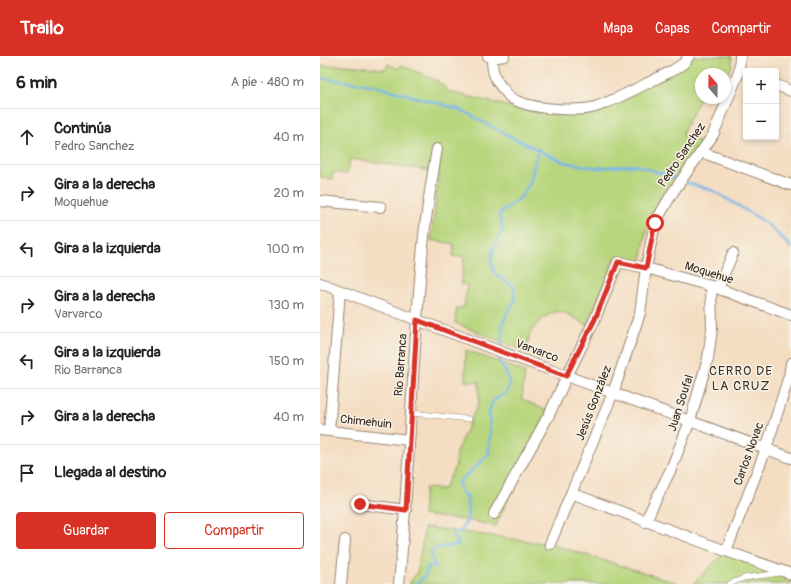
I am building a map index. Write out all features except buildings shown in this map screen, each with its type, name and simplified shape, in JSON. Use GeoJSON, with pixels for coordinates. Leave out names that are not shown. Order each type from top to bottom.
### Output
{"type":"FeatureCollection","features":[{"type":"Feature","properties":{"kind":"street"},"geometry":{"type":"LineString","coordinates":[[504,56],[490,57],[492,70],[497,83],[512,99],[530,105],[556,109],[596,107],[672,71],[684,63],[689,56]]}},
{"type":"Feature","properties":{"kind":"street","name":"Pedro Sanchez"},"geometry":{"type":"LineString","coordinates":[[646,268],[655,223],[673,192],[713,135],[742,73],[740,56]]}},
{"type":"Feature","properties":{"kind":"street"},"geometry":{"type":"LineString","coordinates":[[779,86],[791,91]]}},
{"type":"Feature","properties":{"kind":"street","name":"Rio Barranca"},"geometry":{"type":"LineString","coordinates":[[399,584],[406,510],[409,440],[424,235],[437,149]]}},
{"type":"Feature","properties":{"kind":"street"},"geometry":{"type":"LineString","coordinates":[[701,152],[791,185]]}},
{"type":"Feature","properties":{"kind":"street"},"geometry":{"type":"LineString","coordinates":[[320,201],[381,207]]}},
{"type":"Feature","properties":{"kind":"street"},"geometry":{"type":"LineString","coordinates":[[715,287],[733,253]]}},
{"type":"Feature","properties":{"kind":"street","name":"Moquehue"},"geometry":{"type":"LineString","coordinates":[[566,376],[595,319],[618,262],[715,287],[791,315]]}},
{"type":"Feature","properties":{"kind":"street","name":"Jesús González"},"geometry":{"type":"LineString","coordinates":[[550,544],[614,393],[640,313],[646,268]]}},
{"type":"Feature","properties":{"kind":"street","name":"Varvarco"},"geometry":{"type":"LineString","coordinates":[[320,283],[566,376],[791,458]]}},
{"type":"Feature","properties":{"kind":"street","name":"Juan Soufal"},"geometry":{"type":"LineString","coordinates":[[645,522],[671,469],[690,421],[708,358],[715,287]]}},
{"type":"Feature","properties":{"kind":"street"},"geometry":{"type":"LineString","coordinates":[[324,431],[340,290]]}},
{"type":"Feature","properties":{"kind":"street","name":"Carlos Novac"},"geometry":{"type":"LineString","coordinates":[[726,551],[766,449],[789,376],[791,363]]}},
{"type":"Feature","properties":{"kind":"street"},"geometry":{"type":"LineString","coordinates":[[494,514],[550,413],[566,376]]}},
{"type":"Feature","properties":{"kind":"street","name":"Chimehuin"},"geometry":{"type":"LineString","coordinates":[[324,431],[409,440]]}},
{"type":"Feature","properties":{"kind":"street"},"geometry":{"type":"LineString","coordinates":[[571,493],[645,522],[789,573]]}},
{"type":"Feature","properties":{"kind":"street"},"geometry":{"type":"LineString","coordinates":[[360,504],[406,510]]}},
{"type":"Feature","properties":{"kind":"street"},"geometry":{"type":"LineString","coordinates":[[341,584],[345,540]]}},
{"type":"Feature","properties":{"kind":"lane"},"geometry":{"type":"LineString","coordinates":[[411,413],[469,419]]}},
{"type":"Feature","properties":{"kind":"lane"},"geometry":{"type":"LineString","coordinates":[[729,584],[753,576],[789,573]]}},
{"type":"Feature","properties":{"kind":"green space"},"geometry":{"type":"Polygon","coordinates":[[[692,56],[732,56],[731,68],[695,68],[695,104],[697,104],[682,134],[701,142],[654,207],[647,227],[641,263],[614,259],[587,325],[562,312],[552,313],[542,319],[534,328],[529,337],[527,352],[455,323],[457,308],[464,308],[467,285],[461,284],[464,257],[453,256],[454,244],[431,240],[439,172],[350,159],[347,174],[333,172],[332,179],[320,177],[320,66],[346,65],[386,69],[388,64],[399,69],[401,65],[438,81],[450,92],[523,110],[551,114],[581,114],[692,56]]]}},
{"type":"Feature","properties":{"kind":"green space"},"geometry":{"type":"Polygon","coordinates":[[[466,350],[525,372],[522,399],[547,411],[496,526],[472,521],[423,515],[425,488],[444,489],[456,465],[456,452],[479,402],[479,382],[465,381],[466,350]]]}},
{"type":"Feature","properties":{"kind":"green space"},"geometry":{"type":"Polygon","coordinates":[[[425,527],[550,544],[681,584],[409,584],[417,573],[425,527]]]}},
{"type":"Feature","properties":{"kind":"green space"},"geometry":{"type":"Polygon","coordinates":[[[724,553],[791,576],[791,584],[693,584],[724,553]]]}},
{"type":"Feature","properties":{"kind":"waterway"},"geometry":{"type":"LineString","coordinates":[[320,78],[372,85],[459,109],[511,137],[564,162],[597,168],[636,165],[678,179]]}},
{"type":"Feature","properties":{"kind":"waterway"},"geometry":{"type":"LineString","coordinates":[[501,346],[503,323],[515,300],[514,287],[495,274],[491,260],[494,246],[503,229],[499,214],[520,198],[530,183],[538,149]]}},
{"type":"Feature","properties":{"kind":"waterway"},"geometry":{"type":"LineString","coordinates":[[685,182],[714,191],[765,222],[791,248]]}},
{"type":"Feature","properties":{"kind":"waterway"},"geometry":{"type":"LineString","coordinates":[[416,584],[426,575],[428,566],[436,567],[431,556],[431,550],[458,545],[458,539],[453,538],[453,533],[463,530],[463,526],[468,520],[467,495],[462,494],[458,483],[489,454],[489,412],[493,401],[506,393],[510,384],[506,372],[500,362],[500,357]]}},
{"type":"Feature","properties":{"kind":"district","name":"CERRO DE LA CRUZ"},"geometry":{"type":"Point","coordinates":[741,378]}},
{"type":"Feature","properties":{"kind":"route"},"geometry":{"type":"LineString","coordinates":[[360,504],[406,510],[417,320],[566,376],[595,319],[618,262],[646,268],[655,223]]}}]}
